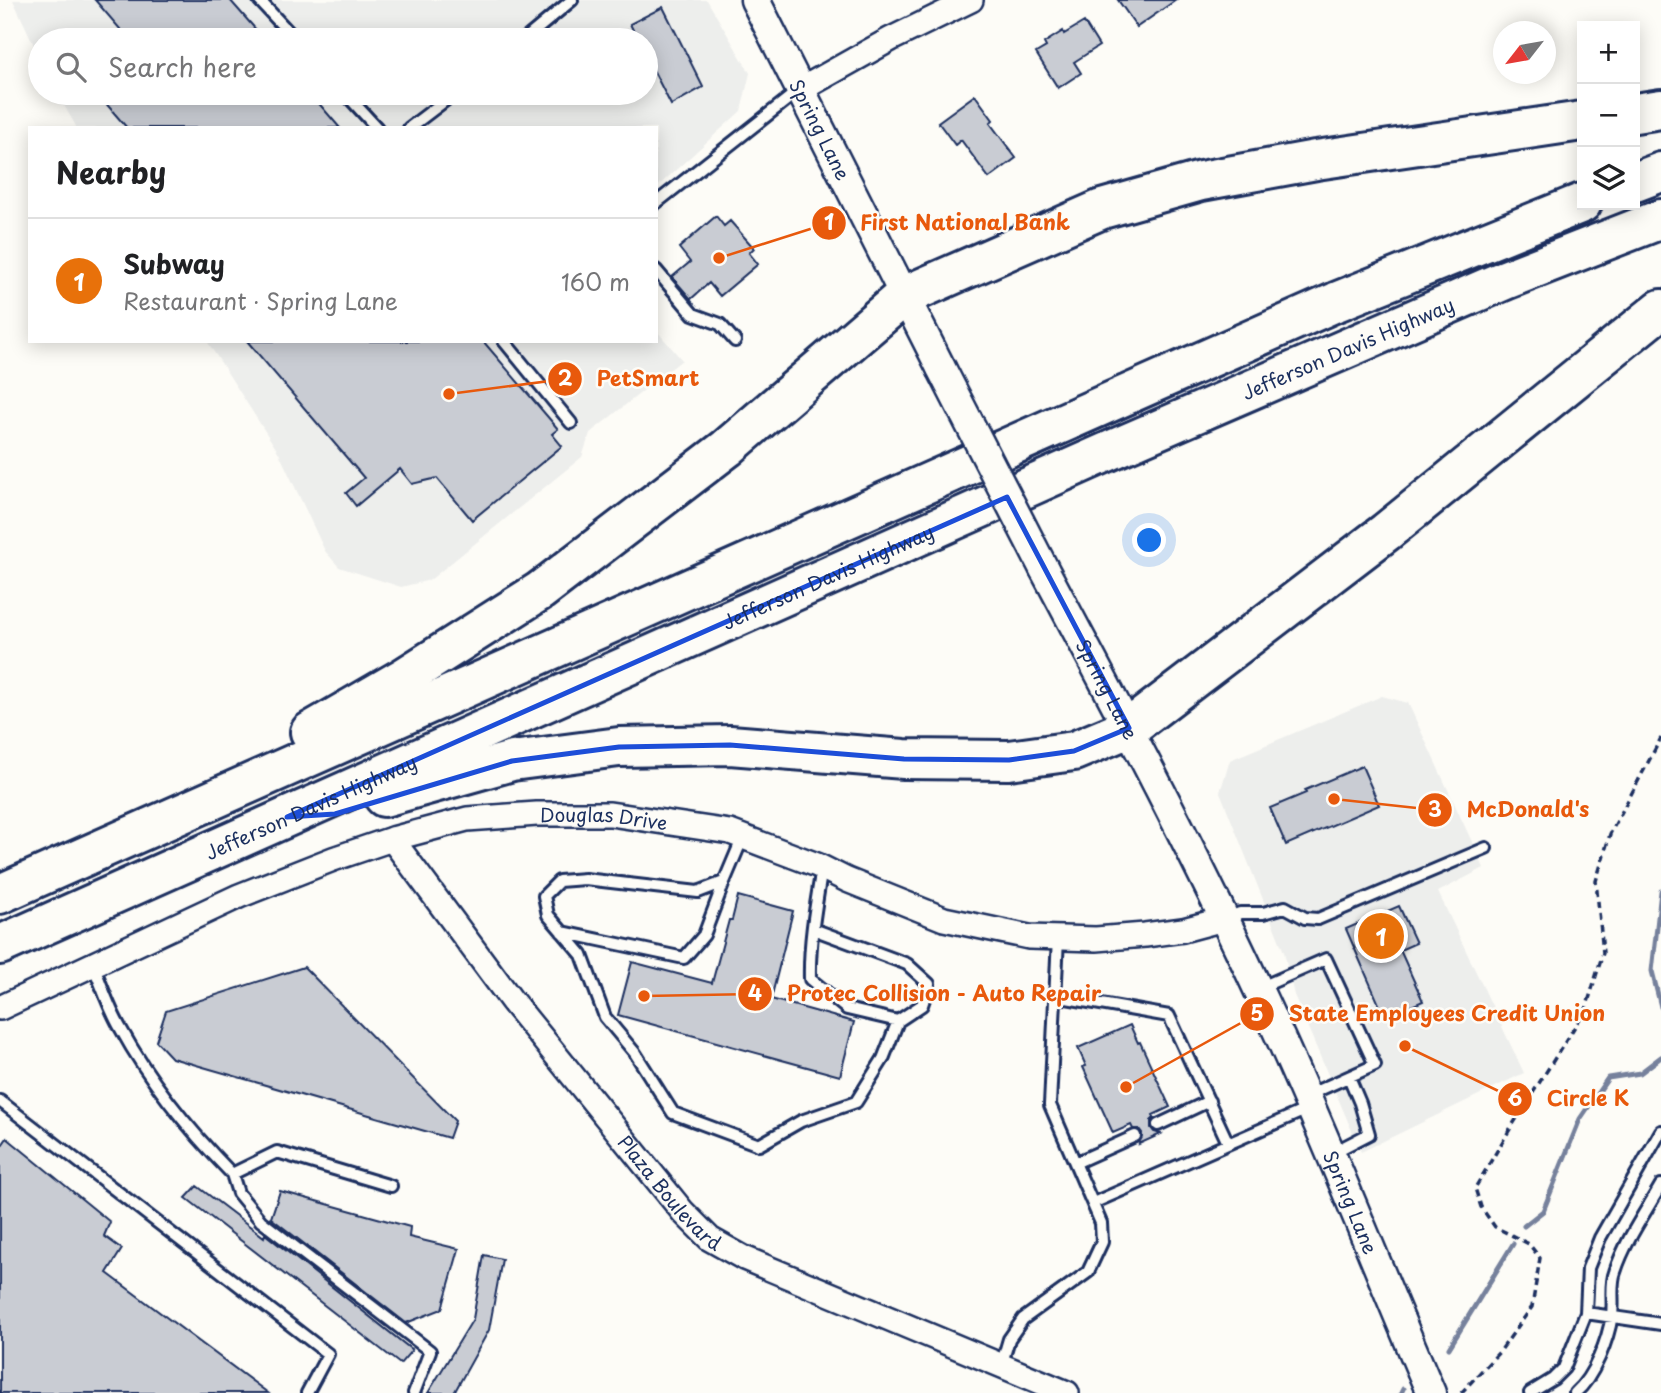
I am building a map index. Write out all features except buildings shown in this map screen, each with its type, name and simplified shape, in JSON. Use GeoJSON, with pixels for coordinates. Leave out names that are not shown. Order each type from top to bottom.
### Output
{"type":"FeatureCollection","features":[{"type":"Feature","properties":{"kind":"highway"},"geometry":{"type":"LineString","coordinates":[[1640,112],[1661,109]]}},
{"type":"Feature","properties":{"kind":"highway"},"geometry":{"type":"LineString","coordinates":[[160,823],[248,765],[333,720],[540,591],[727,448],[904,296],[1101,209],[1201,181],[1316,160],[1577,122]]}},
{"type":"Feature","properties":{"kind":"highway"},"geometry":{"type":"LineString","coordinates":[[1640,180],[1661,172]]}},
{"type":"Feature","properties":{"kind":"highway"},"geometry":{"type":"LineString","coordinates":[[0,894],[1336,302],[1577,205]]}},
{"type":"Feature","properties":{"kind":"highway","name":"Jefferson Davis Highway"},"geometry":{"type":"LineString","coordinates":[[0,945],[1340,350],[1505,280],[1661,219]]}},
{"type":"Feature","properties":{"kind":"highway"},"geometry":{"type":"LineString","coordinates":[[288,817],[335,814],[422,785],[512,761],[619,747],[730,745],[904,759],[1009,760],[1074,751],[1129,728],[1385,531],[1661,309]]}},
{"type":"Feature","properties":{"kind":"street","name":"Spring Lane"},"geometry":{"type":"LineString","coordinates":[[755,0],[1044,569],[1129,728],[1224,919],[1307,1102],[1431,1393]]}},
{"type":"Feature","properties":{"kind":"street"},"geometry":{"type":"LineString","coordinates":[[800,90],[891,39],[971,0]]}},
{"type":"Feature","properties":{"kind":"street","name":"Douglas Drive"},"geometry":{"type":"LineString","coordinates":[[0,1007],[239,896],[392,839],[467,819],[537,814],[610,814],[730,832],[822,867],[944,919],[1029,937],[1096,939],[1145,935],[1183,930],[1224,919]]}},
{"type":"Feature","properties":{"kind":"street","name":"Plaza Boulevard"},"geometry":{"type":"LineString","coordinates":[[392,839],[512,1002],[682,1212],[709,1239],[744,1258],[1067,1393]]}},
{"type":"Feature","properties":{"kind":"lane"},"geometry":{"type":"LineString","coordinates":[[259,0],[285,28]]}},
{"type":"Feature","properties":{"kind":"lane"},"geometry":{"type":"LineString","coordinates":[[538,28],[572,0]]}},
{"type":"Feature","properties":{"kind":"lane"},"geometry":{"type":"LineString","coordinates":[[658,201],[800,90]]}},
{"type":"Feature","properties":{"kind":"lane"},"geometry":{"type":"LineString","coordinates":[[356,105],[375,126]]}},
{"type":"Feature","properties":{"kind":"lane"},"geometry":{"type":"LineString","coordinates":[[412,126],[439,105]]}},
{"type":"Feature","properties":{"kind":"lane"},"geometry":{"type":"LineString","coordinates":[[658,272],[693,314],[720,324],[735,341]]}},
{"type":"Feature","properties":{"kind":"lane"},"geometry":{"type":"LineString","coordinates":[[505,343],[571,424]]}},
{"type":"Feature","properties":{"kind":"lane"},"geometry":{"type":"LineString","coordinates":[[562,932],[684,958],[704,935],[743,837]]}},
{"type":"Feature","properties":{"kind":"lane"},"geometry":{"type":"LineString","coordinates":[[1224,919],[1240,913],[1263,914],[1285,907],[1305,918],[1318,919],[1486,848]]}},
{"type":"Feature","properties":{"kind":"lane"},"geometry":{"type":"LineString","coordinates":[[822,867],[813,929],[810,979],[847,1009],[898,1021]]}},
{"type":"Feature","properties":{"kind":"lane"},"geometry":{"type":"LineString","coordinates":[[723,882],[698,892],[585,879],[559,881],[544,896],[548,915],[582,955],[605,1017],[635,1054],[673,1113],[759,1145],[801,1121],[856,1102],[883,1059],[898,1021],[922,1005],[929,984],[908,964],[813,929]]}},
{"type":"Feature","properties":{"kind":"lane"},"geometry":{"type":"LineString","coordinates":[[1001,1366],[1009,1339],[1023,1319],[1088,1272],[1096,1260],[1102,1242],[1101,1223],[1050,1105],[1058,938]]}},
{"type":"Feature","properties":{"kind":"lane"},"geometry":{"type":"LineString","coordinates":[[1093,1203],[1228,1143],[1375,1065],[1326,959],[1257,989]]}},
{"type":"Feature","properties":{"kind":"lane"},"geometry":{"type":"LineString","coordinates":[[93,965],[120,1028],[159,1089],[206,1147],[232,1174],[238,1193],[261,1221],[430,1351],[414,1393]]}},
{"type":"Feature","properties":{"kind":"lane"},"geometry":{"type":"LineString","coordinates":[[1055,996],[1169,1016],[1228,1143]]}},
{"type":"Feature","properties":{"kind":"lane"},"geometry":{"type":"LineString","coordinates":[[1329,1154],[1369,1134],[1349,1077]]}},
{"type":"Feature","properties":{"kind":"lane"},"geometry":{"type":"LineString","coordinates":[[0,1101],[328,1354],[307,1393]]}},
{"type":"Feature","properties":{"kind":"lane"},"geometry":{"type":"LineString","coordinates":[[1157,1125],[1209,1101]]}},
{"type":"Feature","properties":{"kind":"lane"},"geometry":{"type":"LineString","coordinates":[[1530,1393],[1553,1379],[1564,1368],[1586,1313],[1587,1268],[1661,1131]]}},
{"type":"Feature","properties":{"kind":"lane"},"geometry":{"type":"LineString","coordinates":[[1075,1163],[1135,1136]]}},
{"type":"Feature","properties":{"kind":"lane"},"geometry":{"type":"LineString","coordinates":[[232,1174],[277,1152],[391,1186]]}},
{"type":"Feature","properties":{"kind":"lane"},"geometry":{"type":"LineString","coordinates":[[1575,1393],[1595,1367],[1612,1317],[1613,1276],[1617,1266],[1661,1185]]}},
{"type":"Feature","properties":{"kind":"lane"},"geometry":{"type":"LineString","coordinates":[[1586,1313],[1661,1324]]}},
{"type":"Feature","properties":{"kind":"path"},"geometry":{"type":"LineString","coordinates":[[1461,1393],[1501,1350],[1532,1307],[1540,1258],[1530,1244],[1495,1227],[1481,1207],[1475,1188],[1586,1009],[1603,953],[1596,881],[1610,834],[1661,738]]}},
{"type":"Feature","properties":{"kind":"highlighted area"},"geometry":{"type":"Polygon","coordinates":[[[1007,497],[1129,728],[1074,751],[1009,760],[904,759],[730,745],[619,747],[512,761],[335,814],[287,817],[1007,497]]]}},
{"type":"Feature","properties":{"kind":"shaded area"},"geometry":{"type":"Polygon","coordinates":[[[13,0],[707,0],[750,73],[741,111],[658,186],[658,126],[76,126],[64,105],[658,105],[658,28],[28,28],[28,32],[13,0]]]}},
{"type":"Feature","properties":{"kind":"shaded area"},"geometry":{"type":"Polygon","coordinates":[[[658,332],[682,360],[590,433],[582,457],[430,580],[401,587],[339,567],[325,551],[279,453],[208,343],[658,343],[658,332]]]}},
{"type":"Feature","properties":{"kind":"shaded area"},"geometry":{"type":"Polygon","coordinates":[[[1382,696],[1408,703],[1484,868],[1438,892],[1524,1073],[1361,1152],[1294,995],[1284,952],[1220,792],[1230,760],[1382,696]]]}},
{"type":"Feature","properties":{"kind":"waterway"},"geometry":{"type":"LineString","coordinates":[[1661,891],[1652,971],[1661,1007]]}},
{"type":"Feature","properties":{"kind":"waterway"},"geometry":{"type":"LineString","coordinates":[[1524,1226],[1543,1211],[1580,1119],[1608,1078],[1640,1073],[1661,1057]]}},
{"type":"Feature","properties":{"kind":"waterway"},"geometry":{"type":"LineString","coordinates":[[1449,1348],[1513,1244]]}},
{"type":"Feature","properties":{"kind":"waterway"},"geometry":{"type":"LineString","coordinates":[[1401,1393],[1403,1389]]}},
{"type":"Feature","properties":{"kind":"place","name":"First National Bank"},"geometry":{"type":"Point","coordinates":[719,258]}},
{"type":"Feature","properties":{"kind":"place","name":"PetSmart"},"geometry":{"type":"Point","coordinates":[449,394]}},
{"type":"Feature","properties":{"kind":"place","name":"McDonald's"},"geometry":{"type":"Point","coordinates":[1334,799]}},
{"type":"Feature","properties":{"kind":"place","name":"Subway"},"geometry":{"type":"Point","coordinates":[1381,936]}},
{"type":"Feature","properties":{"kind":"place","name":"Protec Collision - Auto Repair"},"geometry":{"type":"Point","coordinates":[644,996]}},
{"type":"Feature","properties":{"kind":"place","name":"Circle K"},"geometry":{"type":"Point","coordinates":[1405,1046]}},
{"type":"Feature","properties":{"kind":"place","name":"State Employees Credit Union"},"geometry":{"type":"Point","coordinates":[1126,1087]}}]}
